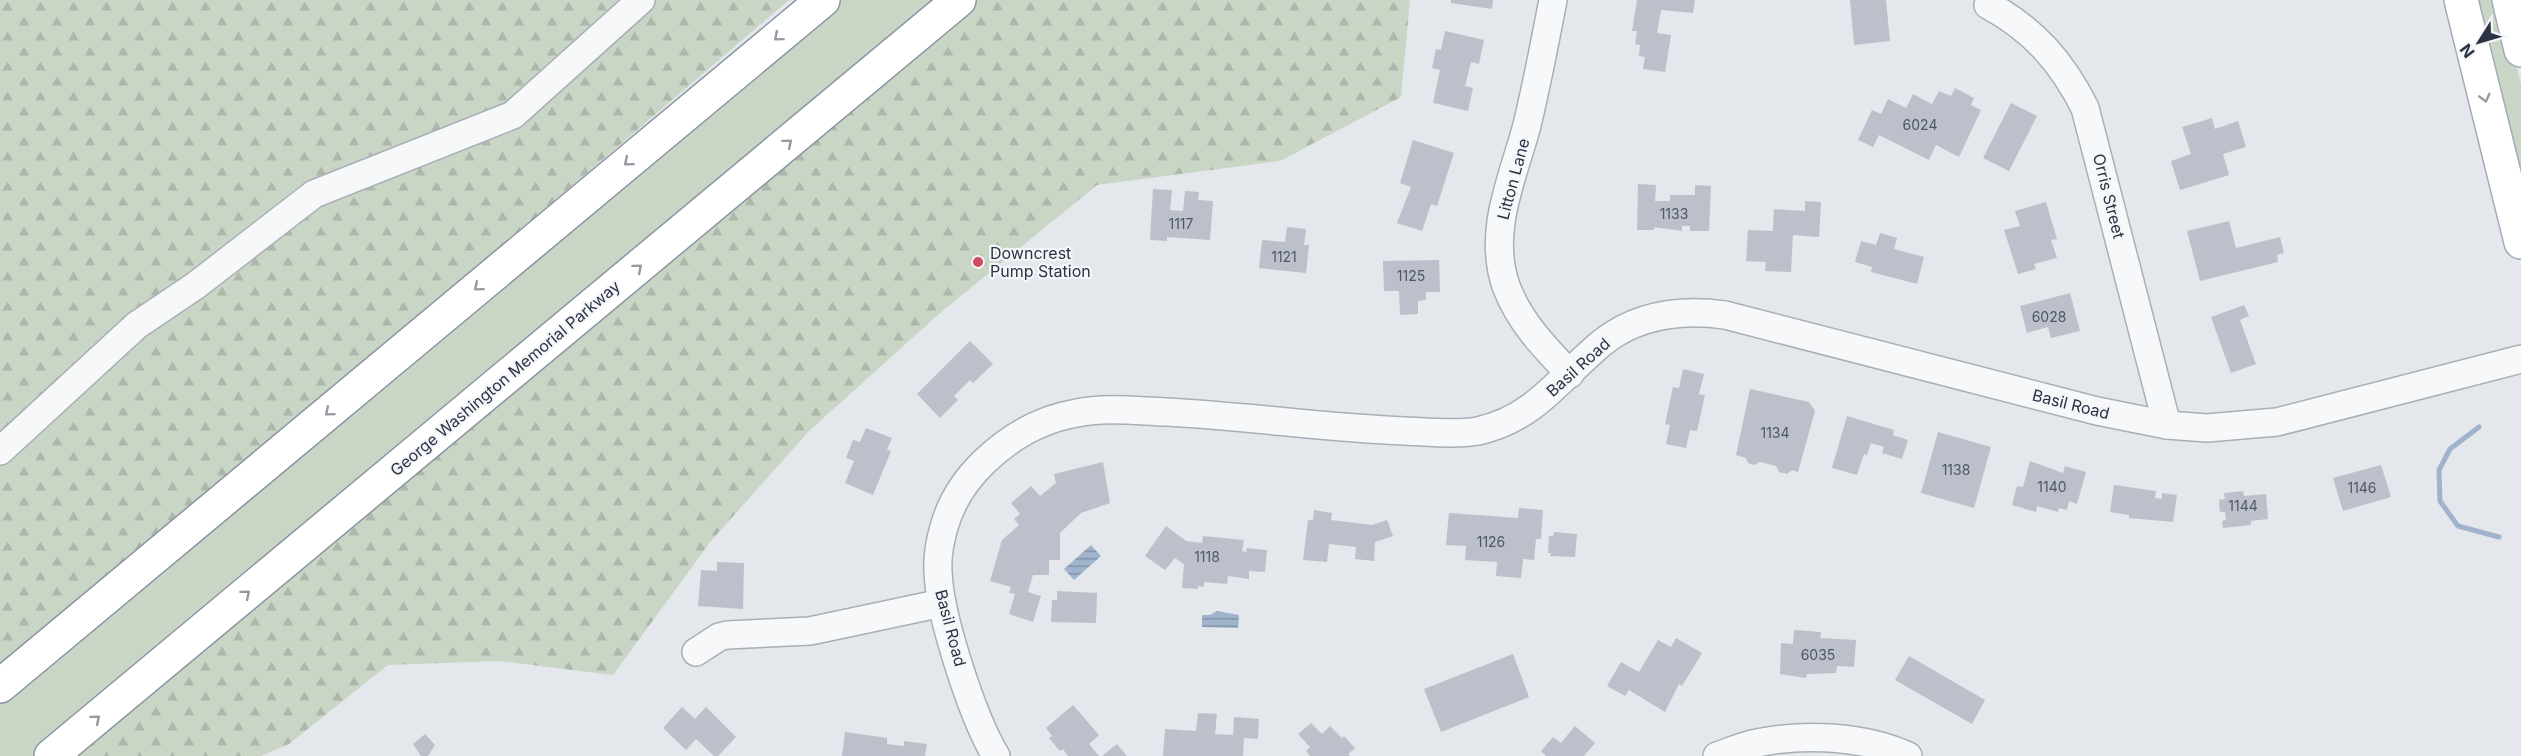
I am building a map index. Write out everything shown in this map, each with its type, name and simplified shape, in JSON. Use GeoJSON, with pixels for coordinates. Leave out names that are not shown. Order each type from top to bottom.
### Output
{"type":"FeatureCollection","features":[{"type":"Feature","properties":{"kind":"main road"},"geometry":{"type":"LineString","coordinates":[[0,686],[823,0]]}},
{"type":"Feature","properties":{"kind":"main road","name":"George Washington Memorial Parkway"},"geometry":{"type":"LineString","coordinates":[[51,756],[959,0]]}},
{"type":"Feature","properties":{"kind":"main road"},"geometry":{"type":"LineString","coordinates":[[2461,0],[2521,242]]}},
{"type":"Feature","properties":{"kind":"main road"},"geometry":{"type":"LineString","coordinates":[[2509,0],[2521,50]]}},
{"type":"Feature","properties":{"kind":"street"},"geometry":{"type":"LineString","coordinates":[[0,451],[137,326],[214,273],[314,194],[513,115],[640,0]]}},
{"type":"Feature","properties":{"kind":"street","name":"Litton Lane"},"geometry":{"type":"LineString","coordinates":[[1553,0],[1526,128],[1502,215],[1500,261],[1505,285],[1528,327],[1570,374]]}},
{"type":"Feature","properties":{"kind":"street","name":"Orris Street"},"geometry":{"type":"LineString","coordinates":[[1988,5],[2025,27],[2046,48],[2073,84],[2085,108],[2167,425]]}},
{"type":"Feature","properties":{"kind":"street","name":"Basil Road"},"geometry":{"type":"LineString","coordinates":[[996,756],[957,658],[942,603],[938,569],[940,543],[947,517],[958,494],[974,471],[996,450],[1020,434],[1047,421],[1076,413],[1103,410],[1211,414],[1370,430],[1475,431],[1504,423],[1527,412],[1604,342],[1625,328],[1665,314],[1699,311],[1748,320],[2097,411],[2167,425],[2207,428],[2277,422],[2521,359]]}},
{"type":"Feature","properties":{"kind":"street"},"geometry":{"type":"LineString","coordinates":[[696,652],[719,637],[727,635],[810,631],[942,603]]}},
{"type":"Feature","properties":{"kind":"street"},"geometry":{"type":"LineString","coordinates":[[1717,756],[1757,742],[1837,738],[1882,746],[1908,756]]}},
{"type":"Feature","properties":{"kind":"green space"},"geometry":{"type":"Polygon","coordinates":[[[0,0],[789,0],[0,675],[0,0]]]}},
{"type":"Feature","properties":{"kind":"green space"},"geometry":{"type":"Polygon","coordinates":[[[842,0],[944,0],[38,756],[0,756],[0,703],[842,0]]]}},
{"type":"Feature","properties":{"kind":"green space"},"geometry":{"type":"Polygon","coordinates":[[[978,0],[1410,0],[1401,97],[1280,161],[1097,185],[940,313],[809,431],[711,541],[613,675],[499,661],[388,665],[289,744],[261,756],[71,756],[978,0]]]}},
{"type":"Feature","properties":{"kind":"green space"},"geometry":{"type":"Polygon","coordinates":[[[2473,0],[2500,0],[2521,84],[2521,194],[2473,0]]]}},
{"type":"Feature","properties":{"kind":"water"},"geometry":{"type":"Polygon","coordinates":[[[1091,545],[1101,556],[1074,580],[1064,569],[1091,545]]]}},
{"type":"Feature","properties":{"kind":"water"},"geometry":{"type":"Polygon","coordinates":[[[1217,611],[1239,615],[1238,628],[1202,627],[1202,615],[1210,615],[1217,611]]]}},
{"type":"Feature","properties":{"kind":"building"},"geometry":{"type":"Polygon","coordinates":[[[1451,0],[1493,0],[1492,9],[1451,3],[1451,0]]]}},
{"type":"Feature","properties":{"kind":"building"},"geometry":{"type":"Polygon","coordinates":[[[1637,0],[1695,0],[1693,13],[1661,10],[1657,33],[1671,35],[1665,72],[1643,69],[1645,57],[1639,56],[1640,45],[1635,44],[1637,31],[1632,31],[1637,0]]]}},
{"type":"Feature","properties":{"kind":"building"},"geometry":{"type":"Polygon","coordinates":[[[1850,0],[1886,0],[1890,41],[1854,45],[1850,0]]]}},
{"type":"Feature","properties":{"kind":"building"},"geometry":{"type":"Polygon","coordinates":[[[1445,31],[1484,40],[1479,64],[1471,62],[1465,86],[1473,88],[1468,111],[1433,103],[1440,70],[1432,68],[1436,49],[1441,50],[1445,31]]]}},
{"type":"Feature","properties":{"kind":"building"},"geometry":{"type":"Polygon","coordinates":[[[1955,88],[1974,98],[1971,105],[1981,110],[1959,157],[1936,145],[1929,160],[1879,135],[1873,147],[1858,140],[1872,110],[1881,114],[1888,99],[1906,108],[1913,94],[1932,104],[1939,91],[1951,96],[1955,88]]]}},
{"type":"Feature","properties":{"kind":"building"},"geometry":{"type":"Polygon","coordinates":[[[2011,103],[2037,116],[2009,171],[1983,158],[2011,103]]]}},
{"type":"Feature","properties":{"kind":"building"},"geometry":{"type":"Polygon","coordinates":[[[2212,118],[2215,129],[2238,121],[2246,147],[2223,154],[2229,175],[2180,190],[2171,161],[2191,154],[2182,127],[2212,118]]]}},
{"type":"Feature","properties":{"kind":"building"},"geometry":{"type":"Polygon","coordinates":[[[1413,140],[1454,153],[1437,206],[1431,204],[1422,231],[1397,223],[1411,187],[1400,183],[1413,140]]]}},
{"type":"Feature","properties":{"kind":"building"},"geometry":{"type":"Polygon","coordinates":[[[1638,184],[1656,185],[1655,201],[1670,201],[1670,195],[1695,195],[1695,185],[1711,186],[1709,231],[1690,231],[1690,226],[1682,226],[1682,231],[1654,227],[1654,230],[1637,230],[1638,184]]]}},
{"type":"Feature","properties":{"kind":"building"},"geometry":{"type":"Polygon","coordinates":[[[1153,189],[1172,190],[1170,210],[1183,211],[1185,191],[1199,192],[1198,200],[1213,201],[1210,240],[1167,237],[1167,241],[1150,240],[1153,189]]]}},
{"type":"Feature","properties":{"kind":"building"},"geometry":{"type":"Polygon","coordinates":[[[1805,201],[1821,202],[1819,237],[1793,235],[1791,272],[1765,271],[1766,262],[1746,261],[1748,230],[1773,231],[1774,209],[1805,211],[1805,201]]]}},
{"type":"Feature","properties":{"kind":"building"},"geometry":{"type":"Polygon","coordinates":[[[2046,202],[2057,239],[2051,240],[2057,258],[2034,264],[2036,269],[2018,274],[2004,230],[2020,226],[2015,211],[2046,202]]]}},
{"type":"Feature","properties":{"kind":"building"},"geometry":{"type":"Polygon","coordinates":[[[2229,221],[2236,248],[2280,237],[2284,253],[2277,255],[2278,262],[2200,281],[2187,231],[2229,221]]]}},
{"type":"Feature","properties":{"kind":"building"},"geometry":{"type":"Polygon","coordinates":[[[1287,227],[1306,229],[1304,245],[1309,245],[1306,273],[1259,268],[1262,240],[1285,242],[1287,227]]]}},
{"type":"Feature","properties":{"kind":"building"},"geometry":{"type":"Polygon","coordinates":[[[1880,233],[1897,238],[1894,249],[1924,257],[1917,284],[1871,272],[1872,267],[1855,262],[1861,241],[1876,245],[1880,233]]]}},
{"type":"Feature","properties":{"kind":"building","name":"Downcrest Pump Station"},"geometry":{"type":"Polygon","coordinates":[[[982,254],[987,265],[975,270],[970,259],[982,254]]]}},
{"type":"Feature","properties":{"kind":"building"},"geometry":{"type":"Polygon","coordinates":[[[1439,260],[1440,292],[1426,292],[1426,300],[1418,301],[1418,314],[1400,315],[1399,291],[1384,291],[1383,261],[1439,260]]]}},
{"type":"Feature","properties":{"kind":"building"},"geometry":{"type":"Polygon","coordinates":[[[2070,293],[2080,331],[2051,338],[2048,327],[2027,333],[2020,306],[2070,293]]]}},
{"type":"Feature","properties":{"kind":"building"},"geometry":{"type":"Polygon","coordinates":[[[2244,305],[2249,316],[2240,320],[2256,364],[2231,373],[2211,317],[2244,305]]]}},
{"type":"Feature","properties":{"kind":"building"},"geometry":{"type":"Polygon","coordinates":[[[970,341],[993,364],[973,383],[970,380],[954,396],[958,400],[940,418],[917,394],[970,341]]]}},
{"type":"Feature","properties":{"kind":"building"},"geometry":{"type":"Polygon","coordinates":[[[1683,369],[1704,374],[1699,394],[1705,395],[1697,431],[1690,430],[1686,448],[1666,444],[1670,425],[1665,424],[1673,387],[1679,388],[1683,369]]]}},
{"type":"Feature","properties":{"kind":"building"},"geometry":{"type":"Polygon","coordinates":[[[1750,389],[1809,402],[1815,411],[1798,472],[1792,470],[1787,474],[1779,472],[1776,466],[1760,462],[1754,465],[1748,463],[1746,458],[1736,455],[1750,389]]]}},
{"type":"Feature","properties":{"kind":"building"},"geometry":{"type":"Polygon","coordinates":[[[1847,416],[1894,430],[1893,435],[1908,440],[1902,459],[1882,453],[1884,447],[1871,443],[1867,455],[1864,454],[1857,475],[1832,468],[1847,416]]]}},
{"type":"Feature","properties":{"kind":"building"},"geometry":{"type":"Polygon","coordinates":[[[866,428],[892,438],[887,450],[891,451],[873,495],[845,483],[854,461],[846,458],[853,440],[860,442],[866,428]]]}},
{"type":"Feature","properties":{"kind":"building"},"geometry":{"type":"Polygon","coordinates":[[[1938,432],[1991,447],[1974,508],[1921,493],[1938,432]]]}},
{"type":"Feature","properties":{"kind":"building"},"geometry":{"type":"Polygon","coordinates":[[[2030,461],[2063,473],[2065,466],[2086,472],[2077,504],[2069,501],[2067,510],[2059,508],[2058,512],[2037,506],[2036,512],[2012,505],[2017,486],[2023,487],[2030,461]]]}},
{"type":"Feature","properties":{"kind":"building"},"geometry":{"type":"Polygon","coordinates":[[[1103,462],[1110,503],[1081,513],[1060,533],[1060,560],[1049,560],[1049,575],[1033,575],[1028,592],[1041,596],[1033,622],[1009,614],[1015,594],[1009,593],[1011,587],[990,581],[1002,540],[1019,525],[1014,519],[1020,514],[1011,503],[1031,486],[1040,496],[1056,483],[1054,474],[1103,462]]]}},
{"type":"Feature","properties":{"kind":"building"},"geometry":{"type":"Polygon","coordinates":[[[2381,465],[2391,497],[2343,511],[2333,478],[2381,465]]]}},
{"type":"Feature","properties":{"kind":"building"},"geometry":{"type":"Polygon","coordinates":[[[2114,485],[2156,491],[2155,498],[2162,499],[2162,493],[2177,495],[2173,522],[2129,518],[2129,515],[2110,512],[2114,485]]]}},
{"type":"Feature","properties":{"kind":"building"},"geometry":{"type":"Polygon","coordinates":[[[2243,491],[2244,496],[2266,494],[2268,519],[2251,521],[2251,525],[2223,528],[2222,521],[2226,520],[2225,512],[2220,512],[2219,500],[2225,499],[2224,493],[2243,491]]]}},
{"type":"Feature","properties":{"kind":"building"},"geometry":{"type":"Polygon","coordinates":[[[1519,508],[1543,510],[1541,539],[1536,539],[1534,560],[1523,559],[1521,578],[1496,576],[1497,562],[1465,560],[1466,546],[1446,545],[1449,513],[1518,518],[1519,508]]]}},
{"type":"Feature","properties":{"kind":"building"},"geometry":{"type":"Polygon","coordinates":[[[1314,510],[1332,513],[1331,520],[1372,525],[1387,520],[1393,536],[1375,542],[1374,561],[1355,559],[1356,547],[1329,544],[1327,562],[1303,560],[1308,520],[1313,520],[1314,510]]]}},
{"type":"Feature","properties":{"kind":"building"},"geometry":{"type":"Polygon","coordinates":[[[1166,526],[1186,541],[1202,543],[1203,536],[1244,540],[1242,551],[1246,552],[1247,548],[1267,550],[1265,572],[1249,571],[1249,579],[1228,576],[1227,584],[1204,582],[1204,587],[1198,586],[1198,589],[1182,588],[1184,564],[1175,558],[1165,570],[1145,556],[1166,526]]]}},
{"type":"Feature","properties":{"kind":"building"},"geometry":{"type":"Polygon","coordinates":[[[1554,532],[1577,534],[1575,557],[1550,556],[1551,553],[1548,553],[1549,536],[1553,536],[1554,532]]]}},
{"type":"Feature","properties":{"kind":"building"},"geometry":{"type":"Polygon","coordinates":[[[717,562],[744,563],[743,609],[698,606],[701,570],[717,571],[717,562]]]}},
{"type":"Feature","properties":{"kind":"building"},"geometry":{"type":"Polygon","coordinates":[[[1057,591],[1097,593],[1096,623],[1051,622],[1052,600],[1057,600],[1057,591]]]}},
{"type":"Feature","properties":{"kind":"building"},"geometry":{"type":"Polygon","coordinates":[[[1794,630],[1821,632],[1820,638],[1856,640],[1854,667],[1837,666],[1836,673],[1807,674],[1806,678],[1780,674],[1781,643],[1793,644],[1794,630]]]}},
{"type":"Feature","properties":{"kind":"building"},"geometry":{"type":"Polygon","coordinates":[[[1676,638],[1702,653],[1682,686],[1679,684],[1665,712],[1629,690],[1625,696],[1607,686],[1621,662],[1639,672],[1658,640],[1671,647],[1676,638]]]}},
{"type":"Feature","properties":{"kind":"building"},"geometry":{"type":"Polygon","coordinates":[[[1513,654],[1529,697],[1441,732],[1424,689],[1513,654]]]}},
{"type":"Feature","properties":{"kind":"building"},"geometry":{"type":"Polygon","coordinates":[[[1909,656],[1985,700],[1972,724],[1895,680],[1909,656]]]}},
{"type":"Feature","properties":{"kind":"building"},"geometry":{"type":"Polygon","coordinates":[[[1073,705],[1099,735],[1089,744],[1099,756],[1068,756],[1063,749],[1060,751],[1049,738],[1052,736],[1046,728],[1073,705]]]}},
{"type":"Feature","properties":{"kind":"building"},"geometry":{"type":"Polygon","coordinates":[[[682,707],[695,719],[706,707],[736,737],[718,756],[714,756],[696,739],[686,750],[663,728],[682,707]]]}},
{"type":"Feature","properties":{"kind":"building"},"geometry":{"type":"Polygon","coordinates":[[[1198,713],[1217,714],[1215,734],[1233,735],[1234,717],[1259,719],[1258,739],[1244,738],[1243,756],[1163,756],[1165,729],[1196,731],[1198,713]]]}},
{"type":"Feature","properties":{"kind":"building"},"geometry":{"type":"Polygon","coordinates":[[[1311,723],[1322,734],[1330,726],[1342,738],[1344,736],[1355,748],[1348,754],[1350,756],[1310,756],[1306,751],[1310,747],[1298,734],[1311,723]]]}},
{"type":"Feature","properties":{"kind":"building"},"geometry":{"type":"Polygon","coordinates":[[[1575,726],[1595,743],[1584,756],[1546,756],[1541,751],[1553,737],[1561,743],[1575,726]]]}},
{"type":"Feature","properties":{"kind":"building"},"geometry":{"type":"Polygon","coordinates":[[[845,732],[887,738],[887,744],[904,746],[904,741],[927,744],[925,756],[842,756],[845,732]]]}},
{"type":"Feature","properties":{"kind":"building"},"geometry":{"type":"Polygon","coordinates":[[[425,734],[435,745],[428,756],[421,756],[413,744],[425,734]]]}},
{"type":"Feature","properties":{"kind":"building"},"geometry":{"type":"Polygon","coordinates":[[[1117,744],[1127,756],[1102,756],[1117,744]]]}},
{"type":"Feature","properties":{"kind":"waterway"},"geometry":{"type":"LineString","coordinates":[[2479,427],[2450,449],[2439,470],[2440,501],[2458,526],[2499,537]]}},
{"type":"Feature","properties":{"kind":"place","name":"Downcrest Pump Station"},"geometry":{"type":"Point","coordinates":[978,262]}}]}
